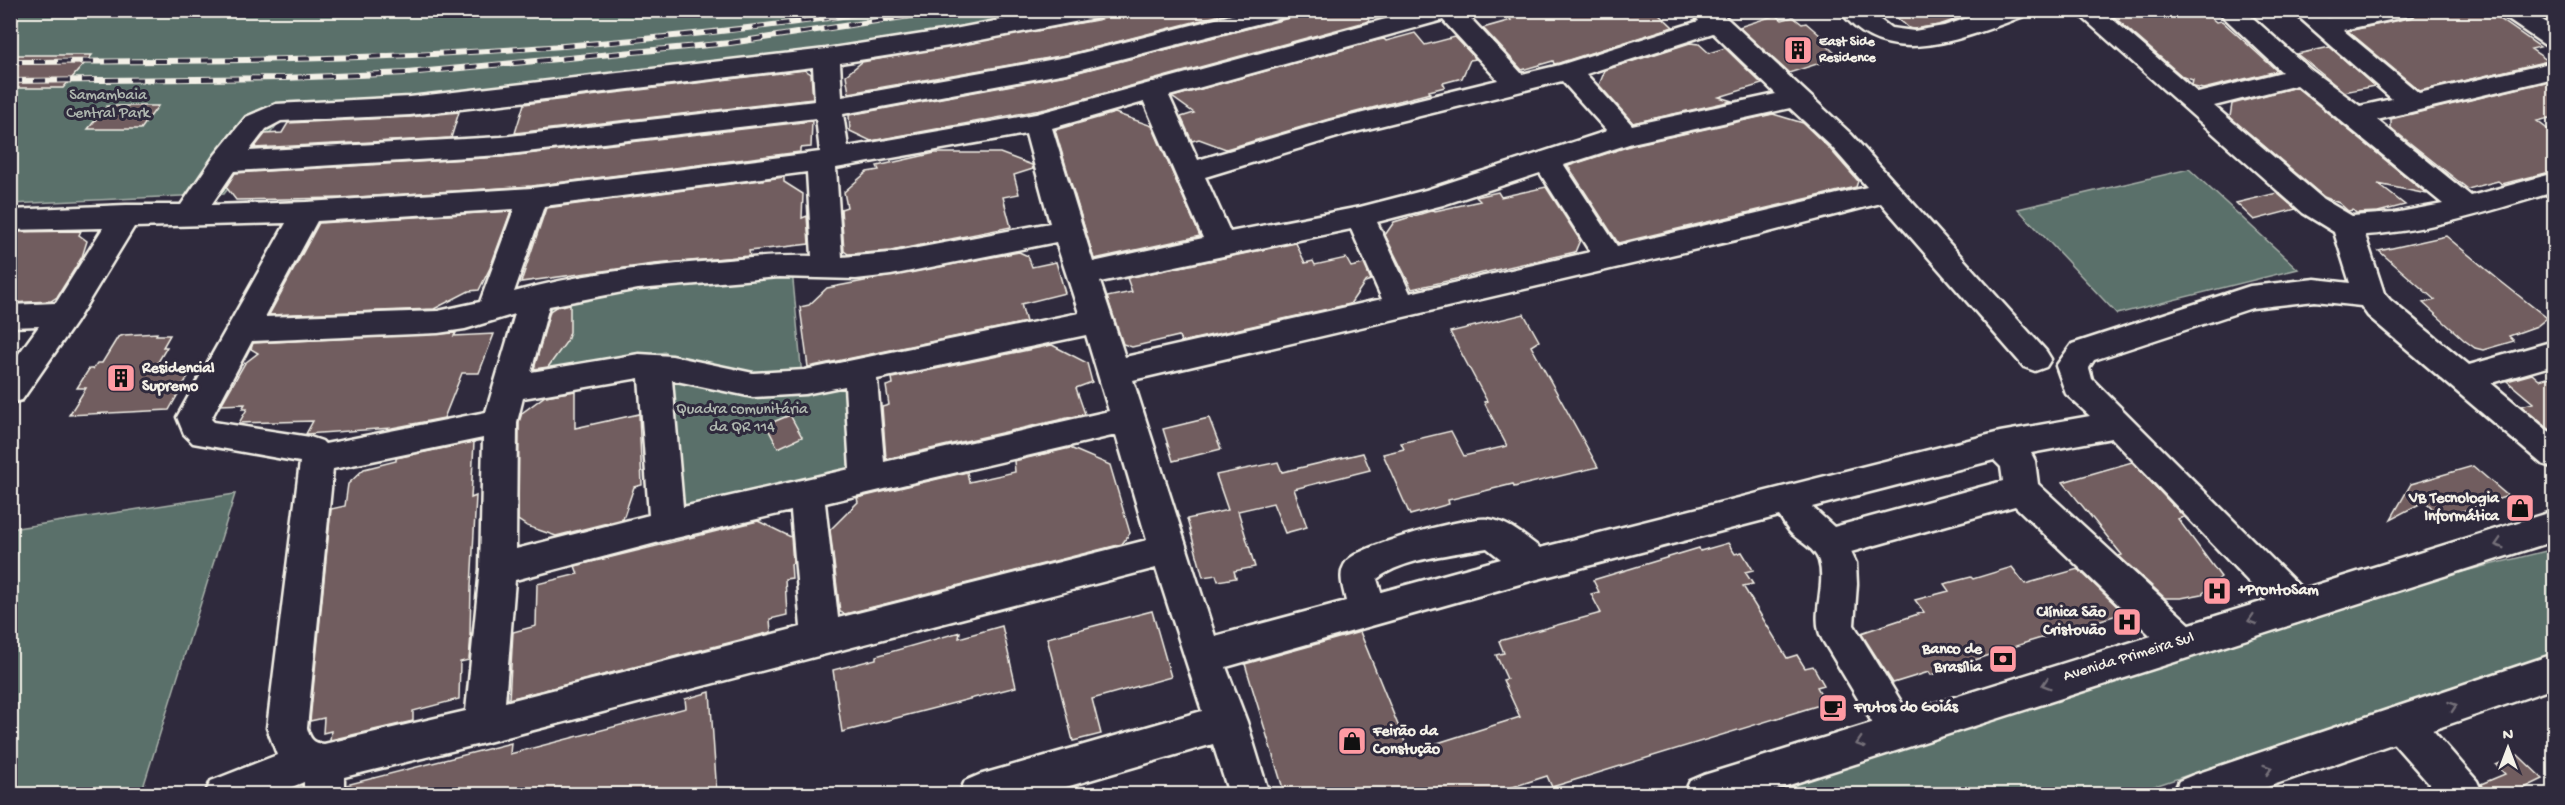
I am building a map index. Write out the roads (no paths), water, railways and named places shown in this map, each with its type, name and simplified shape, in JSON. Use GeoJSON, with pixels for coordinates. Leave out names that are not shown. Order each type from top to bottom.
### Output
{"type":"FeatureCollection","features":[{"type":"Feature","properties":{"kind":"street"},"geometry":{"type":"LineString","coordinates":[[190,214],[225,162],[256,123],[276,113],[410,106],[826,57],[949,38],[1095,10]]}},
{"type":"Feature","properties":{"kind":"street"},"geometry":{"type":"LineString","coordinates":[[225,162],[501,146],[829,108],[1066,65],[1282,10]]}},
{"type":"Feature","properties":{"kind":"street"},"geometry":{"type":"LineString","coordinates":[[1852,10],[1880,34],[1918,39],[2019,10]]}},
{"type":"Feature","properties":{"kind":"street"},"geometry":{"type":"LineString","coordinates":[[2086,10],[2313,206],[2347,226],[2394,224],[2554,183]]}},
{"type":"Feature","properties":{"kind":"street"},"geometry":{"type":"LineString","coordinates":[[2228,10],[2302,76],[2355,116],[2466,207]]}},
{"type":"Feature","properties":{"kind":"street"},"geometry":{"type":"LineString","coordinates":[[2303,10],[2414,102]]}},
{"type":"Feature","properties":{"kind":"street"},"geometry":{"type":"LineString","coordinates":[[2324,26],[2404,10]]}},
{"type":"Feature","properties":{"kind":"street"},"geometry":{"type":"LineString","coordinates":[[10,220],[126,215],[308,212],[532,198],[828,160],[1037,123],[1154,93],[1390,18],[1449,11],[1517,84]]}},
{"type":"Feature","properties":{"kind":"street"},"geometry":{"type":"LineString","coordinates":[[2518,15],[2554,13]]}},
{"type":"Feature","properties":{"kind":"street"},"geometry":{"type":"LineString","coordinates":[[2518,15],[2554,39]]}},
{"type":"Feature","properties":{"kind":"street"},"geometry":{"type":"LineString","coordinates":[[1189,172],[1340,127],[1568,71],[1711,17],[1841,140],[2035,360]]}},
{"type":"Feature","properties":{"kind":"street"},"geometry":{"type":"LineString","coordinates":[[826,57],[829,108],[828,266]]}},
{"type":"Feature","properties":{"kind":"street"},"geometry":{"type":"LineString","coordinates":[[2355,116],[2554,70]]}},
{"type":"Feature","properties":{"kind":"street"},"geometry":{"type":"LineString","coordinates":[[1568,71],[1626,135]]}},
{"type":"Feature","properties":{"kind":"street"},"geometry":{"type":"LineString","coordinates":[[2195,102],[2302,76]]}},
{"type":"Feature","properties":{"kind":"street"},"geometry":{"type":"LineString","coordinates":[[1154,93],[1221,244]]}},
{"type":"Feature","properties":{"kind":"street"},"geometry":{"type":"LineString","coordinates":[[1082,275],[1221,244],[1360,217],[1433,198],[1626,135],[1795,98]]}},
{"type":"Feature","properties":{"kind":"street"},"geometry":{"type":"LineString","coordinates":[[1037,123],[1067,230],[1129,419],[1168,550],[1227,722],[1249,795]]}},
{"type":"Feature","properties":{"kind":"street"},"geometry":{"type":"LineString","coordinates":[[1546,160],[1609,258]]}},
{"type":"Feature","properties":{"kind":"street"},"geometry":{"type":"LineString","coordinates":[[1114,372],[1757,225],[1887,192]]}},
{"type":"Feature","properties":{"kind":"street"},"geometry":{"type":"LineString","coordinates":[[493,309],[532,198]]}},
{"type":"Feature","properties":{"kind":"street"},"geometry":{"type":"LineString","coordinates":[[308,212],[240,330],[194,417],[196,425],[205,434],[310,450],[317,459],[287,728],[292,747],[318,773]]}},
{"type":"Feature","properties":{"kind":"street"},"geometry":{"type":"LineString","coordinates":[[10,391],[65,314],[126,215]]}},
{"type":"Feature","properties":{"kind":"street"},"geometry":{"type":"LineString","coordinates":[[1360,217],[1401,306]]}},
{"type":"Feature","properties":{"kind":"street"},"geometry":{"type":"LineString","coordinates":[[2347,226],[2370,296],[2379,308],[2466,378],[2554,455]]}},
{"type":"Feature","properties":{"kind":"street"},"geometry":{"type":"LineString","coordinates":[[240,330],[438,322],[465,318],[536,297],[638,278],[727,269],[828,266],[856,268],[891,264],[1067,230]]}},
{"type":"Feature","properties":{"kind":"street"},"geometry":{"type":"LineString","coordinates":[[2296,607],[2119,424],[2078,385],[2072,366],[2083,352],[2250,297],[2315,290],[2370,296]]}},
{"type":"Feature","properties":{"kind":"street"},"geometry":{"type":"LineString","coordinates":[[484,725],[498,569],[500,422],[512,388],[536,297]]}},
{"type":"Feature","properties":{"kind":"street"},"geometry":{"type":"LineString","coordinates":[[10,316],[65,314]]}},
{"type":"Feature","properties":{"kind":"street"},"geometry":{"type":"LineString","coordinates":[[512,388],[620,368],[655,367],[753,385],[805,382],[1096,321]]}},
{"type":"Feature","properties":{"kind":"street"},"geometry":{"type":"LineString","coordinates":[[2466,378],[2554,353]]}},
{"type":"Feature","properties":{"kind":"street"},"geometry":{"type":"LineString","coordinates":[[655,367],[667,525]]}},
{"type":"Feature","properties":{"kind":"street"},"geometry":{"type":"LineString","coordinates":[[860,372],[868,479]]}},
{"type":"Feature","properties":{"kind":"street"},"geometry":{"type":"LineString","coordinates":[[498,569],[667,525],[1129,419]]}},
{"type":"Feature","properties":{"kind":"street"},"geometry":{"type":"LineString","coordinates":[[317,459],[500,422]]}},
{"type":"Feature","properties":{"kind":"street"},"geometry":{"type":"LineString","coordinates":[[1205,656],[1534,565],[2000,445],[2119,424]]}},
{"type":"Feature","properties":{"kind":"street"},"geometry":{"type":"LineString","coordinates":[[2000,445],[2018,461],[2021,472],[2021,490],[2182,641]]}},
{"type":"Feature","properties":{"kind":"street"},"geometry":{"type":"LineString","coordinates":[[1829,543],[1927,518],[2021,490]]}},
{"type":"Feature","properties":{"kind":"street"},"geometry":{"type":"LineString","coordinates":[[807,494],[821,639]]}},
{"type":"Feature","properties":{"kind":"street"},"geometry":{"type":"LineString","coordinates":[[1788,500],[1803,523],[1829,543],[1838,563],[1839,584],[1835,628],[1899,730]]}},
{"type":"Feature","properties":{"kind":"street","name":"Avenida Primeira Sul"},"geometry":{"type":"LineString","coordinates":[[1704,795],[1899,730],[2554,526]]}},
{"type":"Feature","properties":{"kind":"street"},"geometry":{"type":"LineString","coordinates":[[1367,610],[1359,579],[1360,572],[1371,563],[1418,546],[1487,533],[1502,538],[1534,565]]}},
{"type":"Feature","properties":{"kind":"street"},"geometry":{"type":"LineString","coordinates":[[225,795],[257,783],[318,773],[484,725],[1168,550]]}},
{"type":"Feature","properties":{"kind":"street"},"geometry":{"type":"LineString","coordinates":[[2193,795],[2554,671]]}},
{"type":"Feature","properties":{"kind":"street"},"geometry":{"type":"LineString","coordinates":[[979,795],[1227,722]]}},
{"type":"Feature","properties":{"kind":"street"},"geometry":{"type":"LineString","coordinates":[[2402,724],[2463,795]]}},
{"type":"Feature","properties":{"kind":"railway"},"geometry":{"type":"LineString","coordinates":[[10,62],[286,59],[505,50],[668,37],[885,10]]}},
{"type":"Feature","properties":{"kind":"railway"},"geometry":{"type":"LineString","coordinates":[[10,81],[284,78],[407,73],[730,43],[950,10]]}},
{"type":"Feature","properties":{"kind":"place","name":"East Side Residence"},"geometry":{"type":"Point","coordinates":[1798,50]}},
{"type":"Feature","properties":{"kind":"place","name":"Residencial Supremo"},"geometry":{"type":"Point","coordinates":[121,378]}},
{"type":"Feature","properties":{"kind":"place","name":"VB Tecnologia Informática"},"geometry":{"type":"Point","coordinates":[2520,508]}},
{"type":"Feature","properties":{"kind":"place","name":"+ProntoSam"},"geometry":{"type":"Point","coordinates":[2217,591]}},
{"type":"Feature","properties":{"kind":"place","name":"Clínica São Cristovão"},"geometry":{"type":"Point","coordinates":[2127,622]}},
{"type":"Feature","properties":{"kind":"place","name":"Banco de Brasília"},"geometry":{"type":"Point","coordinates":[2003,659]}},
{"type":"Feature","properties":{"kind":"place","name":"Frutos do Goiás"},"geometry":{"type":"Point","coordinates":[1833,708]}},
{"type":"Feature","properties":{"kind":"place","name":"Feirão da Constução"},"geometry":{"type":"Point","coordinates":[1352,741]}},
{"type":"Feature","properties":{"kind":"park label","name":"Samambaia Central Park"},"geometry":{"type":"Point","coordinates":[108,105]}},
{"type":"Feature","properties":{"kind":"park label","name":"Quadra comunitária da QR 114"},"geometry":{"type":"Point","coordinates":[742,419]}}]}
